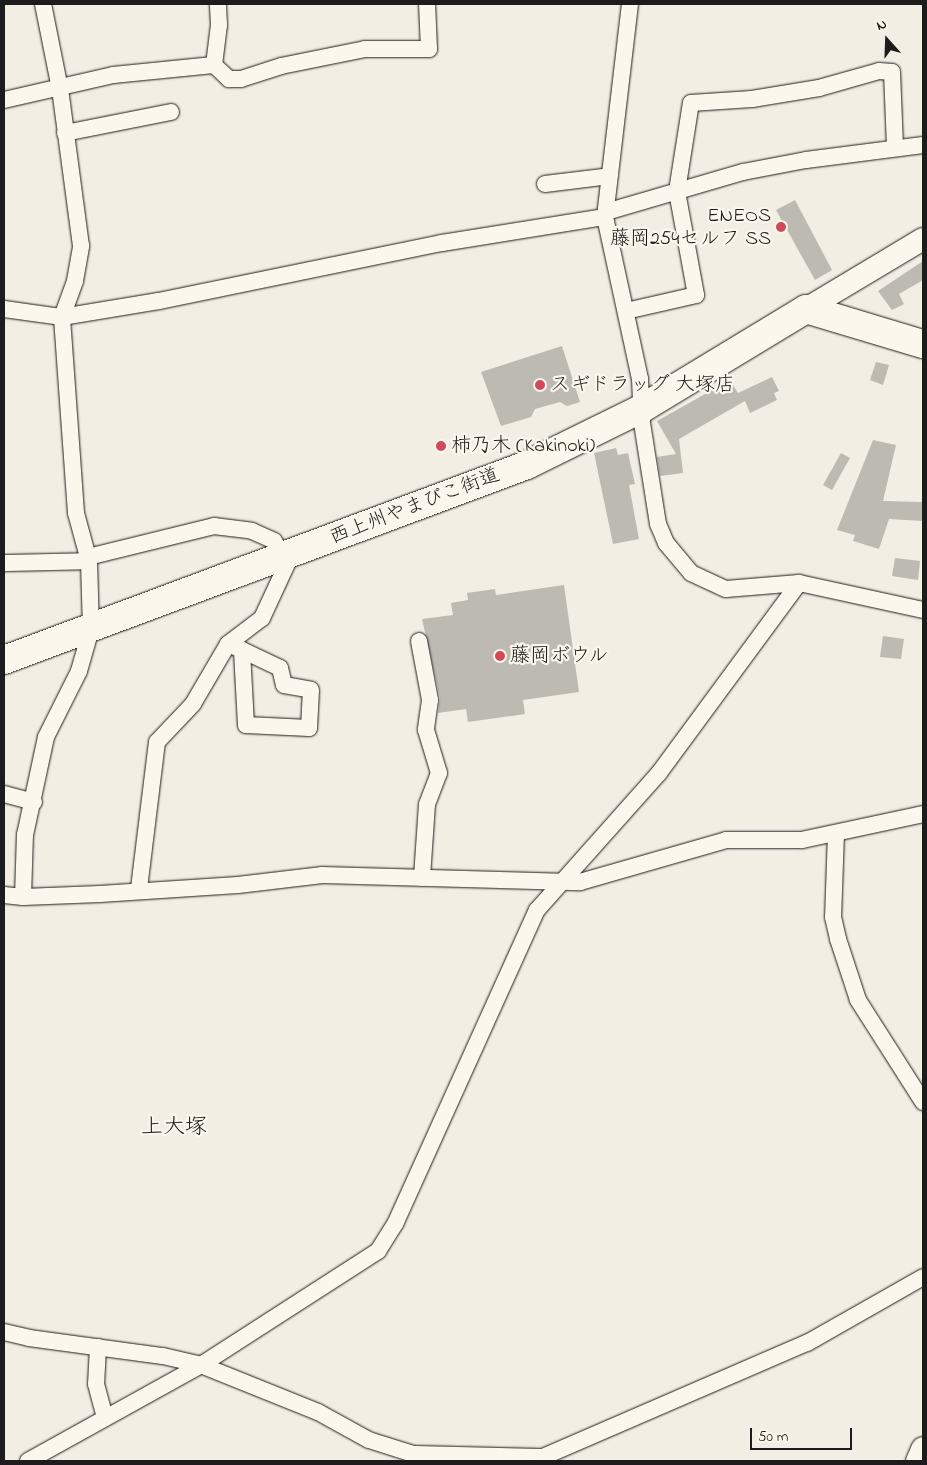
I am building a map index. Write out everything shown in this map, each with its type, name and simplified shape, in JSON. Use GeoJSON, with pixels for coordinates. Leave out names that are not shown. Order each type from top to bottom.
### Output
{"type":"FeatureCollection","features":[{"type":"Feature","properties":{"kind":"highway"},"geometry":{"type":"LineString","coordinates":[[806,309],[923,344]]}},
{"type":"Feature","properties":{"kind":"highway","name":"西上州やまびこ街道"},"geometry":{"type":"LineString","coordinates":[[4,660],[527,465],[642,408],[806,309]]}},
{"type":"Feature","properties":{"kind":"main road"},"geometry":{"type":"LineString","coordinates":[[918,1461],[923,1449]]}},
{"type":"Feature","properties":{"kind":"street"},"geometry":{"type":"LineString","coordinates":[[23,898],[25,835],[34,802],[46,737],[79,671],[91,629],[88,559],[76,513],[62,317],[75,281],[81,246],[60,89],[43,4]]}},
{"type":"Feature","properties":{"kind":"street"},"geometry":{"type":"LineString","coordinates":[[214,65],[219,25],[218,4]]}},
{"type":"Feature","properties":{"kind":"street"},"geometry":{"type":"LineString","coordinates":[[214,65],[228,79],[241,79],[281,66],[365,49],[429,49],[427,4]]}},
{"type":"Feature","properties":{"kind":"street"},"geometry":{"type":"LineString","coordinates":[[630,4],[605,214],[640,379],[642,408],[658,524],[666,543],[679,561],[699,578],[726,589],[799,583],[923,610]]}},
{"type":"Feature","properties":{"kind":"street"},"geometry":{"type":"LineString","coordinates":[[4,100],[60,89],[113,75],[214,65]]}},
{"type":"Feature","properties":{"kind":"street"},"geometry":{"type":"LineString","coordinates":[[626,311],[696,295],[677,191],[690,103],[752,99],[819,88],[879,70],[892,72],[895,147]]}},
{"type":"Feature","properties":{"kind":"street"},"geometry":{"type":"LineString","coordinates":[[65,133],[171,112]]}},
{"type":"Feature","properties":{"kind":"street"},"geometry":{"type":"LineString","coordinates":[[4,309],[62,317],[159,301],[442,243],[605,214],[743,172],[895,147],[923,145]]}},
{"type":"Feature","properties":{"kind":"street"},"geometry":{"type":"LineString","coordinates":[[545,184],[610,176]]}},
{"type":"Feature","properties":{"kind":"street"},"geometry":{"type":"LineString","coordinates":[[806,309],[923,239]]}},
{"type":"Feature","properties":{"kind":"street"},"geometry":{"type":"LineString","coordinates":[[4,563],[88,559],[214,526],[252,531],[274,541],[284,556],[287,564],[262,618],[235,647],[193,704],[156,742],[139,889]]}},
{"type":"Feature","properties":{"kind":"street"},"geometry":{"type":"LineString","coordinates":[[28,1461],[201,1365],[378,1251],[396,1222],[537,910],[559,882],[660,772],[799,583]]}},
{"type":"Feature","properties":{"kind":"street"},"geometry":{"type":"LineString","coordinates":[[419,641],[430,700],[426,730],[440,773],[427,804],[422,878]]}},
{"type":"Feature","properties":{"kind":"street"},"geometry":{"type":"LineString","coordinates":[[235,647],[280,668],[284,685],[311,690],[309,728],[246,725],[235,647]]}},
{"type":"Feature","properties":{"kind":"street"},"geometry":{"type":"LineString","coordinates":[[4,794],[34,802]]}},
{"type":"Feature","properties":{"kind":"street"},"geometry":{"type":"LineString","coordinates":[[4,895],[23,898],[139,889],[238,885],[322,875],[580,882],[726,840],[802,840],[876,822],[923,814]]}},
{"type":"Feature","properties":{"kind":"street"},"geometry":{"type":"LineString","coordinates":[[836,833],[833,917],[838,939],[858,1000],[923,1102]]}},
{"type":"Feature","properties":{"kind":"street"},"geometry":{"type":"LineString","coordinates":[[4,1332],[163,1356],[201,1365],[318,1412],[369,1440],[413,1454],[543,1457],[807,1343],[923,1277]]}},
{"type":"Feature","properties":{"kind":"street"},"geometry":{"type":"LineString","coordinates":[[98,1347],[96,1384],[106,1418]]}},
{"type":"Feature","properties":{"kind":"building"},"geometry":{"type":"Polygon","coordinates":[[[795,200],[832,270],[815,280],[776,210],[795,200]]]}},
{"type":"Feature","properties":{"kind":"building"},"geometry":{"type":"Polygon","coordinates":[[[923,261],[923,280],[899,294],[904,304],[892,310],[878,291],[923,261]]]}},
{"type":"Feature","properties":{"kind":"building"},"geometry":{"type":"Polygon","coordinates":[[[562,346],[580,402],[567,406],[560,402],[535,409],[531,417],[501,426],[481,372],[562,346]]]}},
{"type":"Feature","properties":{"kind":"building"},"geometry":{"type":"Polygon","coordinates":[[[876,362],[889,365],[883,385],[870,380],[876,362]]]}},
{"type":"Feature","properties":{"kind":"building"},"geometry":{"type":"Polygon","coordinates":[[[772,377],[779,391],[774,393],[777,400],[750,413],[745,401],[679,439],[683,473],[660,476],[657,457],[676,454],[657,421],[730,380],[738,393],[772,377]]]}},
{"type":"Feature","properties":{"kind":"building"},"geometry":{"type":"Polygon","coordinates":[[[873,440],[896,445],[883,501],[923,502],[923,521],[889,519],[879,549],[853,541],[855,535],[837,530],[873,440]]]}},
{"type":"Feature","properties":{"kind":"building"},"geometry":{"type":"Polygon","coordinates":[[[616,448],[618,455],[628,453],[635,484],[629,485],[639,539],[613,544],[594,453],[616,448]]]}},
{"type":"Feature","properties":{"kind":"building"},"geometry":{"type":"Polygon","coordinates":[[[841,453],[850,458],[832,490],[823,485],[841,453]]]}},
{"type":"Feature","properties":{"kind":"building"},"geometry":{"type":"Polygon","coordinates":[[[895,558],[920,561],[918,580],[892,576],[895,558]]]}},
{"type":"Feature","properties":{"kind":"building","name":"藤岡ボウル"},"geometry":{"type":"Polygon","coordinates":[[[564,585],[579,692],[523,700],[525,714],[468,722],[466,709],[438,713],[440,698],[422,619],[453,615],[451,603],[468,600],[467,593],[495,589],[496,595],[564,585]]]}},
{"type":"Feature","properties":{"kind":"building"},"geometry":{"type":"Polygon","coordinates":[[[883,636],[904,639],[901,659],[880,657],[883,636]]]}},
{"type":"Feature","properties":{"kind":"place","name":"ENEOS 藤岡254セルフ SS"},"geometry":{"type":"Point","coordinates":[781,227]}},
{"type":"Feature","properties":{"kind":"place","name":"スギドラッグ 大塚店"},"geometry":{"type":"Point","coordinates":[540,385]}},
{"type":"Feature","properties":{"kind":"place","name":"柿乃木 (Kakinoki)"},"geometry":{"type":"Point","coordinates":[441,446]}},
{"type":"Feature","properties":{"kind":"place","name":"藤岡ボウル"},"geometry":{"type":"Point","coordinates":[500,656]}},
{"type":"Feature","properties":{"kind":"district","name":"上大塚"},"geometry":{"type":"Point","coordinates":[174,1129]}}]}
